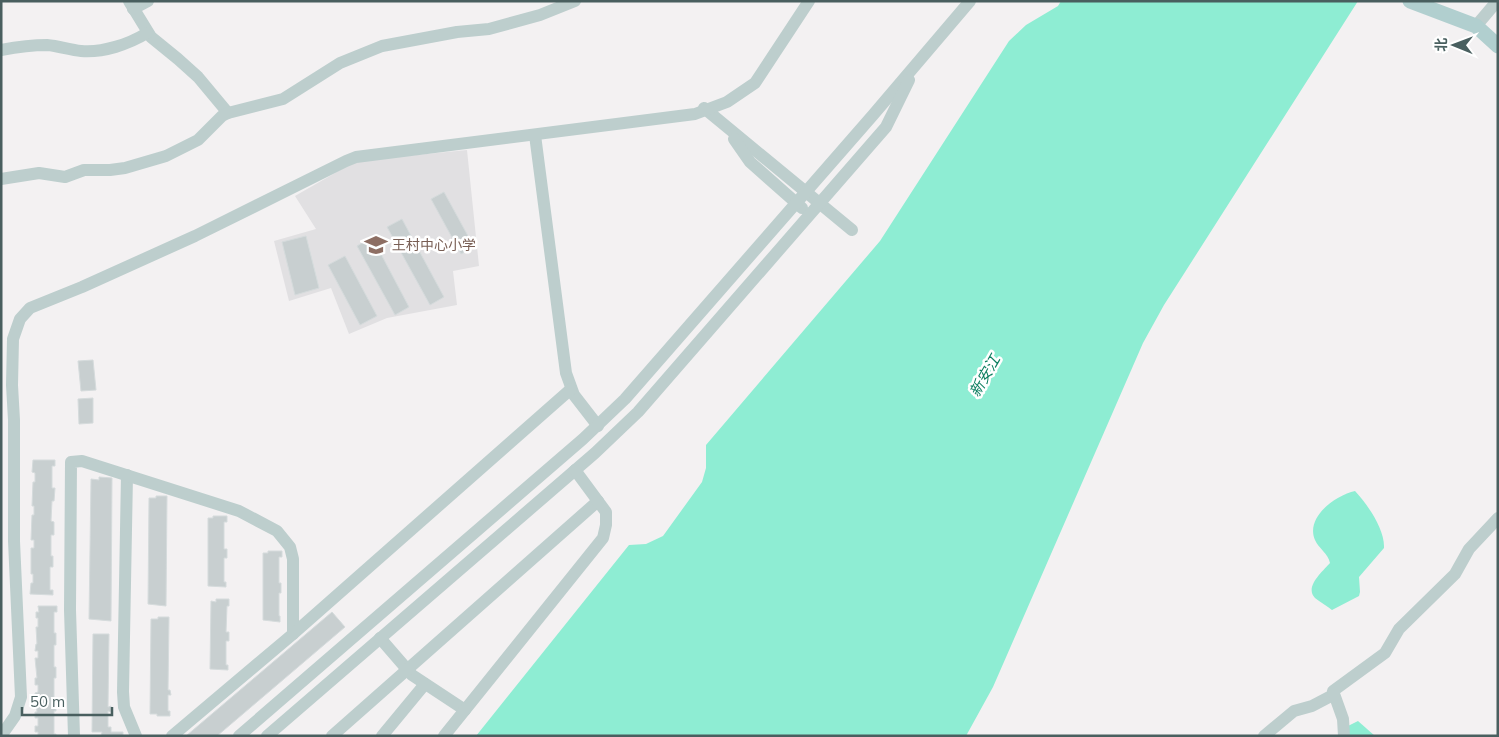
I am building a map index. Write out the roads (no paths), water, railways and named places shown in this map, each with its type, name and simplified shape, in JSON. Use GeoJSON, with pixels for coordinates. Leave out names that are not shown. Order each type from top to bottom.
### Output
{"type":"FeatureCollection","features":[{"type":"Feature","properties":{"kind":"main road"},"geometry":{"type":"LineString","coordinates":[[1410,1],[1476,26],[1498,46]]}},
{"type":"Feature","properties":{"kind":"street"},"geometry":{"type":"LineString","coordinates":[[148,1],[131,5],[147,33],[198,77],[228,113]]}},
{"type":"Feature","properties":{"kind":"street"},"geometry":{"type":"LineString","coordinates":[[1,179],[39,173],[65,177],[84,170],[110,170],[158,158],[194,143],[222,116],[228,113],[283,99],[340,63],[382,46],[457,32],[489,29],[540,15],[575,1]]}},
{"type":"Feature","properties":{"kind":"street"},"geometry":{"type":"LineString","coordinates":[[1,736],[14,716],[21,697],[14,541],[14,420],[6,385],[15,332],[20,319],[30,308],[82,288],[195,236],[351,159],[366,155],[694,114],[708,109],[737,97],[755,83],[809,1]]}},
{"type":"Feature","properties":{"kind":"street"},"geometry":{"type":"LineString","coordinates":[[239,736],[598,426],[642,381],[970,1]]}},
{"type":"Feature","properties":{"kind":"street"},"geometry":{"type":"LineString","coordinates":[[1476,26],[1493,6],[1498,4]]}},
{"type":"Feature","properties":{"kind":"street"},"geometry":{"type":"LineString","coordinates":[[1,50],[29,45],[50,45],[82,51],[93,51],[114,47],[137,39],[147,33]]}},
{"type":"Feature","properties":{"kind":"street"},"geometry":{"type":"LineString","coordinates":[[267,736],[620,430],[655,393],[886,127],[917,62]]}},
{"type":"Feature","properties":{"kind":"street"},"geometry":{"type":"LineString","coordinates":[[708,109],[750,162],[810,215]]}},
{"type":"Feature","properties":{"kind":"street"},"geometry":{"type":"LineString","coordinates":[[708,109],[852,230]]}},
{"type":"Feature","properties":{"kind":"street"},"geometry":{"type":"LineString","coordinates":[[535,135],[566,373],[574,395],[598,426]]}},
{"type":"Feature","properties":{"kind":"street"},"geometry":{"type":"LineString","coordinates":[[172,736],[293,634],[572,389]]}},
{"type":"Feature","properties":{"kind":"street"},"geometry":{"type":"LineString","coordinates":[[74,736],[70,610],[70,462],[82,461],[239,511],[277,531],[290,547],[293,559],[293,634]]}},
{"type":"Feature","properties":{"kind":"street"},"geometry":{"type":"LineString","coordinates":[[444,736],[603,538],[606,512],[575,470]]}},
{"type":"Feature","properties":{"kind":"street"},"geometry":{"type":"LineString","coordinates":[[127,475],[123,692],[124,707],[136,736]]}},
{"type":"Feature","properties":{"kind":"street"},"geometry":{"type":"LineString","coordinates":[[337,734],[598,501]]}},
{"type":"Feature","properties":{"kind":"street"},"geometry":{"type":"LineString","coordinates":[[1344,736],[1343,719],[1333,695],[1335,688],[1385,653],[1399,629],[1455,574],[1468,549],[1498,518]]}},
{"type":"Feature","properties":{"kind":"street"},"geometry":{"type":"LineString","coordinates":[[380,638],[412,675],[464,710]]}},
{"type":"Feature","properties":{"kind":"street"},"geometry":{"type":"LineString","coordinates":[[382,736],[425,684]]}},
{"type":"Feature","properties":{"kind":"street"},"geometry":{"type":"LineString","coordinates":[[1264,736],[1294,711],[1312,706],[1333,695]]}},
{"type":"Feature","properties":{"kind":"water","name":"新安江"},"geometry":{"type":"Polygon","coordinates":[[[1061,1],[1358,1],[1164,305],[1143,343],[993,687],[966,736],[476,736],[629,545],[646,544],[663,536],[702,482],[706,468],[706,445],[880,241],[1009,41],[1026,25],[1058,6],[1061,1]]]}},
{"type":"Feature","properties":{"kind":"water"},"geometry":{"type":"Polygon","coordinates":[[[1355,491],[1370,510],[1378,525],[1382,533],[1384,548],[1359,577],[1359,596],[1332,610],[1312,594],[1313,584],[1330,563],[1315,540],[1314,523],[1318,515],[1331,502],[1347,493],[1355,491]]]}},
{"type":"Feature","properties":{"kind":"water"},"geometry":{"type":"Polygon","coordinates":[[[1358,721],[1375,736],[1349,736],[1348,726],[1358,721]]]}},
{"type":"Feature","properties":{"kind":"place","name":"王村中心小学"},"geometry":{"type":"Point","coordinates":[376,245]}}]}
